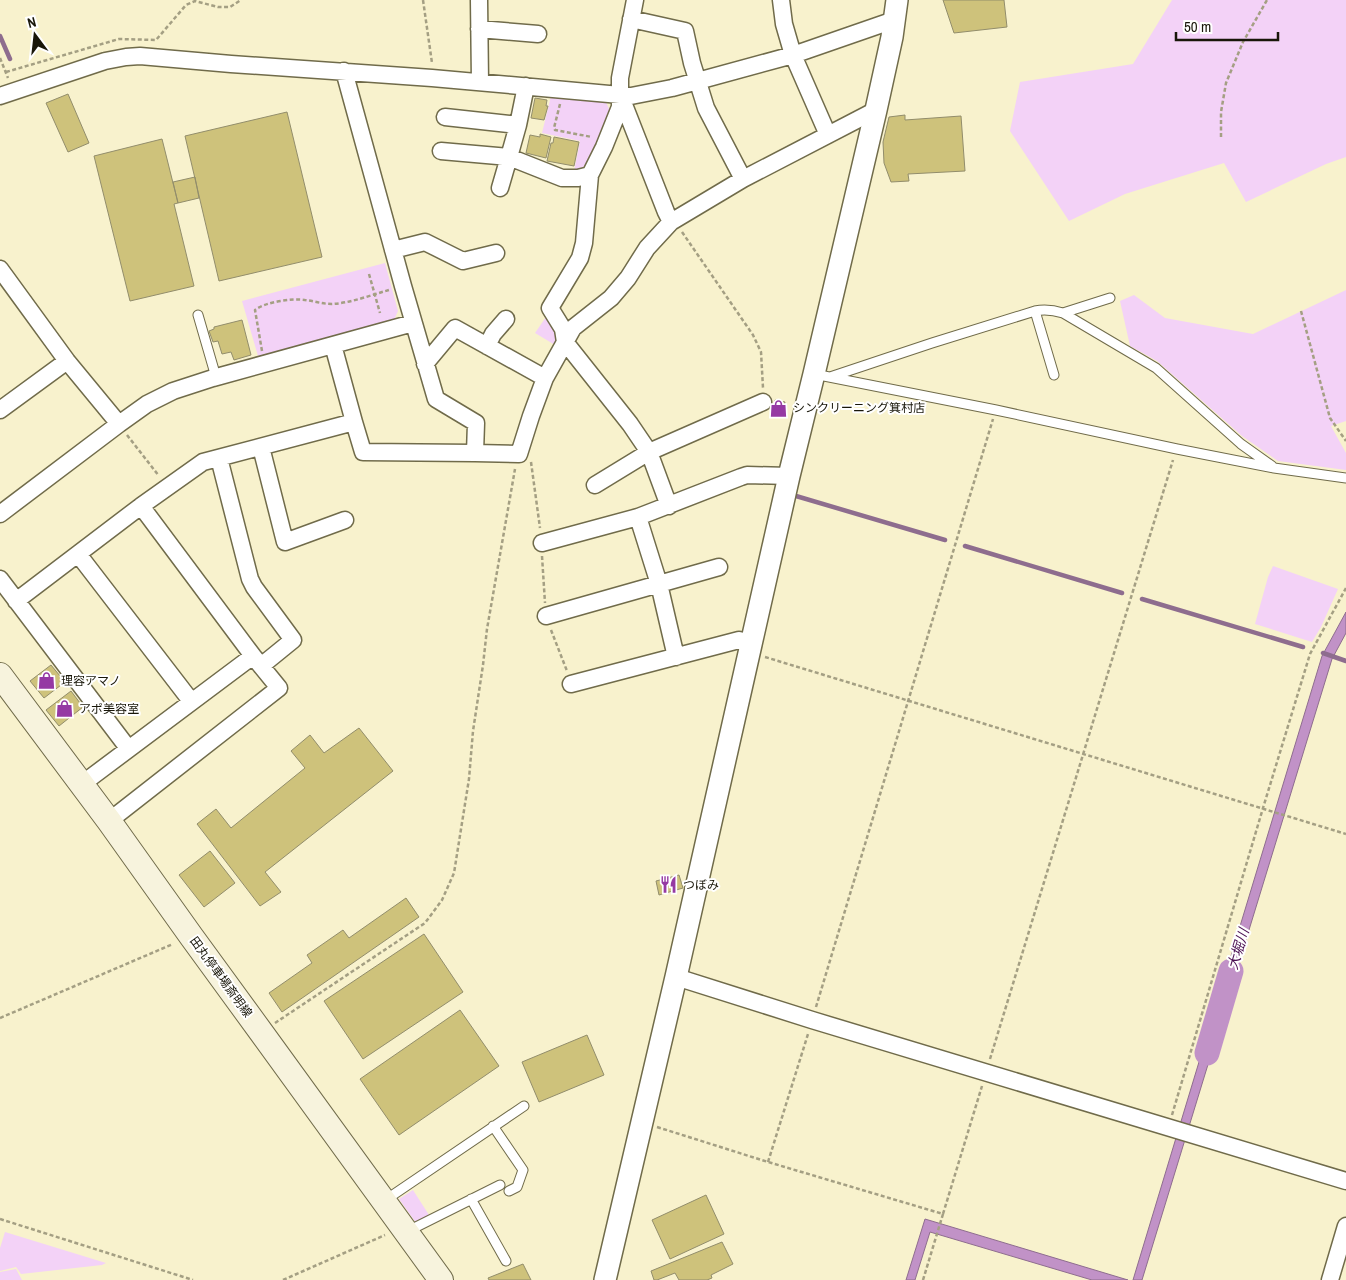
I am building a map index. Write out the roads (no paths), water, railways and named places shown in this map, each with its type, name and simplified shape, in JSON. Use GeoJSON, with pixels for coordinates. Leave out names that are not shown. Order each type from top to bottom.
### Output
{"type":"FeatureCollection","features":[{"type":"Feature","properties":{"kind":"main road","name":"田丸停車場斎明線"},"geometry":{"type":"LineString","coordinates":[[0,675],[109,821],[440,1280]]}},
{"type":"Feature","properties":{"kind":"street"},"geometry":{"type":"LineString","coordinates":[[479,0],[480,82]]}},
{"type":"Feature","properties":{"kind":"street"},"geometry":{"type":"LineString","coordinates":[[635,0],[620,78],[620,107],[604,147],[590,175],[584,243],[580,258],[550,308],[562,328],[565,342],[630,424],[649,452],[669,506]]}},
{"type":"Feature","properties":{"kind":"street"},"geometry":{"type":"LineString","coordinates":[[782,0],[784,24],[793,54],[828,135]]}},
{"type":"Feature","properties":{"kind":"street"},"geometry":{"type":"LineString","coordinates":[[7,94],[105,61],[126,56],[344,71],[640,96],[793,54],[895,10]]}},
{"type":"Feature","properties":{"kind":"street"},"geometry":{"type":"LineString","coordinates":[[604,1280],[676,977],[789,476],[822,376],[890,46],[895,10]]}},
{"type":"Feature","properties":{"kind":"street"},"geometry":{"type":"LineString","coordinates":[[631,19],[685,31],[697,81],[706,108],[743,179]]}},
{"type":"Feature","properties":{"kind":"street"},"geometry":{"type":"LineString","coordinates":[[479,29],[538,34]]}},
{"type":"Feature","properties":{"kind":"street"},"geometry":{"type":"LineString","coordinates":[[344,71],[436,399],[476,423],[475,453]]}},
{"type":"Feature","properties":{"kind":"street"},"geometry":{"type":"LineString","coordinates":[[500,188],[518,124],[526,86]]}},
{"type":"Feature","properties":{"kind":"street"},"geometry":{"type":"LineString","coordinates":[[621,95],[671,222]]}},
{"type":"Feature","properties":{"kind":"street"},"geometry":{"type":"LineString","coordinates":[[334,345],[363,452],[519,454],[545,378],[573,328],[611,298],[628,278],[647,248],[671,222],[743,179],[876,110]]}},
{"type":"Feature","properties":{"kind":"street"},"geometry":{"type":"LineString","coordinates":[[446,117],[518,124]]}},
{"type":"Feature","properties":{"kind":"street"},"geometry":{"type":"LineString","coordinates":[[441,152],[509,157],[562,178],[578,178],[590,175]]}},
{"type":"Feature","properties":{"kind":"street"},"geometry":{"type":"LineString","coordinates":[[393,250],[425,242],[463,261],[496,253]]}},
{"type":"Feature","properties":{"kind":"street"},"geometry":{"type":"LineString","coordinates":[[0,269],[67,361],[119,424]]}},
{"type":"Feature","properties":{"kind":"street"},"geometry":{"type":"LineString","coordinates":[[487,346],[493,334],[506,319]]}},
{"type":"Feature","properties":{"kind":"street"},"geometry":{"type":"LineString","coordinates":[[0,514],[119,424],[160,397],[216,377],[414,323]]}},
{"type":"Feature","properties":{"kind":"street"},"geometry":{"type":"LineString","coordinates":[[425,364],[455,328],[545,378]]}},
{"type":"Feature","properties":{"kind":"street"},"geometry":{"type":"LineString","coordinates":[[2,405],[67,361]]}},
{"type":"Feature","properties":{"kind":"street"},"geometry":{"type":"LineString","coordinates":[[595,485],[649,452],[763,402]]}},
{"type":"Feature","properties":{"kind":"street"},"geometry":{"type":"LineString","coordinates":[[16,601],[141,506],[203,462],[354,422]]}},
{"type":"Feature","properties":{"kind":"street"},"geometry":{"type":"LineString","coordinates":[[261,447],[285,542],[345,520]]}},
{"type":"Feature","properties":{"kind":"street"},"geometry":{"type":"LineString","coordinates":[[82,784],[191,701],[293,640],[250,579],[219,458]]}},
{"type":"Feature","properties":{"kind":"street"},"geometry":{"type":"LineString","coordinates":[[542,543],[638,517],[748,475],[789,476]]}},
{"type":"Feature","properties":{"kind":"street"},"geometry":{"type":"LineString","coordinates":[[109,821],[279,688],[141,506]]}},
{"type":"Feature","properties":{"kind":"street"},"geometry":{"type":"LineString","coordinates":[[638,517],[660,584],[676,657]]}},
{"type":"Feature","properties":{"kind":"street"},"geometry":{"type":"LineString","coordinates":[[78,554],[191,701]]}},
{"type":"Feature","properties":{"kind":"street"},"geometry":{"type":"LineString","coordinates":[[546,616],[719,567]]}},
{"type":"Feature","properties":{"kind":"street"},"geometry":{"type":"LineString","coordinates":[[0,579],[128,748]]}},
{"type":"Feature","properties":{"kind":"street"},"geometry":{"type":"LineString","coordinates":[[571,684],[739,640],[750,648]]}},
{"type":"Feature","properties":{"kind":"street"},"geometry":{"type":"LineString","coordinates":[[676,977],[985,1076],[1169,1127],[1346,1181]]}},
{"type":"Feature","properties":{"kind":"street"},"geometry":{"type":"LineString","coordinates":[[1330,1280],[1346,1226]]}},
{"type":"Feature","properties":{"kind":"lane"},"geometry":{"type":"LineString","coordinates":[[1063,313],[1110,298]]}},
{"type":"Feature","properties":{"kind":"lane"},"geometry":{"type":"LineString","coordinates":[[822,376],[1035,311],[1051,310],[1063,313],[1156,368],[1241,444],[1274,468]]}},
{"type":"Feature","properties":{"kind":"lane"},"geometry":{"type":"LineString","coordinates":[[1035,311],[1054,376]]}},
{"type":"Feature","properties":{"kind":"lane"},"geometry":{"type":"LineString","coordinates":[[198,315],[216,377]]}},
{"type":"Feature","properties":{"kind":"lane"},"geometry":{"type":"LineString","coordinates":[[822,376],[1274,468],[1346,478]]}},
{"type":"Feature","properties":{"kind":"lane"},"geometry":{"type":"LineString","coordinates":[[384,1201],[524,1106]]}},
{"type":"Feature","properties":{"kind":"lane"},"geometry":{"type":"LineString","coordinates":[[493,1126],[523,1170],[517,1187],[509,1191]]}},
{"type":"Feature","properties":{"kind":"lane"},"geometry":{"type":"LineString","coordinates":[[404,1230],[500,1185]]}},
{"type":"Feature","properties":{"kind":"lane"},"geometry":{"type":"LineString","coordinates":[[471,1199],[506,1261]]}},
{"type":"Feature","properties":{"kind":"water"},"geometry":{"type":"Polygon","coordinates":[[[1346,612],[1346,633],[1332,659],[1226,1005],[1217,1002],[1322,656],[1346,612]]]}},
{"type":"Feature","properties":{"kind":"water"},"geometry":{"type":"Polygon","coordinates":[[[1212,1019],[1221,1022],[1142,1280],[1133,1280],[1212,1019]]]}},
{"type":"Feature","properties":{"kind":"water"},"geometry":{"type":"Polygon","coordinates":[[[925,1219],[1128,1280],[1092,1280],[930,1232],[915,1280],[906,1280],[925,1219]]]}},
{"type":"Feature","properties":{"kind":"waterway"},"geometry":{"type":"LineString","coordinates":[[0,36],[10,59]]}},
{"type":"Feature","properties":{"kind":"waterway"},"geometry":{"type":"LineString","coordinates":[[796,496],[945,540]]}},
{"type":"Feature","properties":{"kind":"waterway"},"geometry":{"type":"LineString","coordinates":[[965,546],[1122,593]]}},
{"type":"Feature","properties":{"kind":"waterway"},"geometry":{"type":"LineString","coordinates":[[1142,599],[1303,647]]}},
{"type":"Feature","properties":{"kind":"waterway"},"geometry":{"type":"LineString","coordinates":[[1323,653],[1346,661]]}},
{"type":"Feature","properties":{"kind":"waterway","name":"大堀川"},"geometry":{"type":"LineString","coordinates":[[1207,1053],[1231,971]]}},
{"type":"Feature","properties":{"kind":"place","name":"シンクリーニング箕村店"},"geometry":{"type":"Point","coordinates":[779,408]}},
{"type":"Feature","properties":{"kind":"place","name":"理容アマノ"},"geometry":{"type":"Point","coordinates":[47,681]}},
{"type":"Feature","properties":{"kind":"place","name":"アポ美容室"},"geometry":{"type":"Point","coordinates":[65,709]}},
{"type":"Feature","properties":{"kind":"place","name":"つぼみ"},"geometry":{"type":"Point","coordinates":[669,885]}}]}
